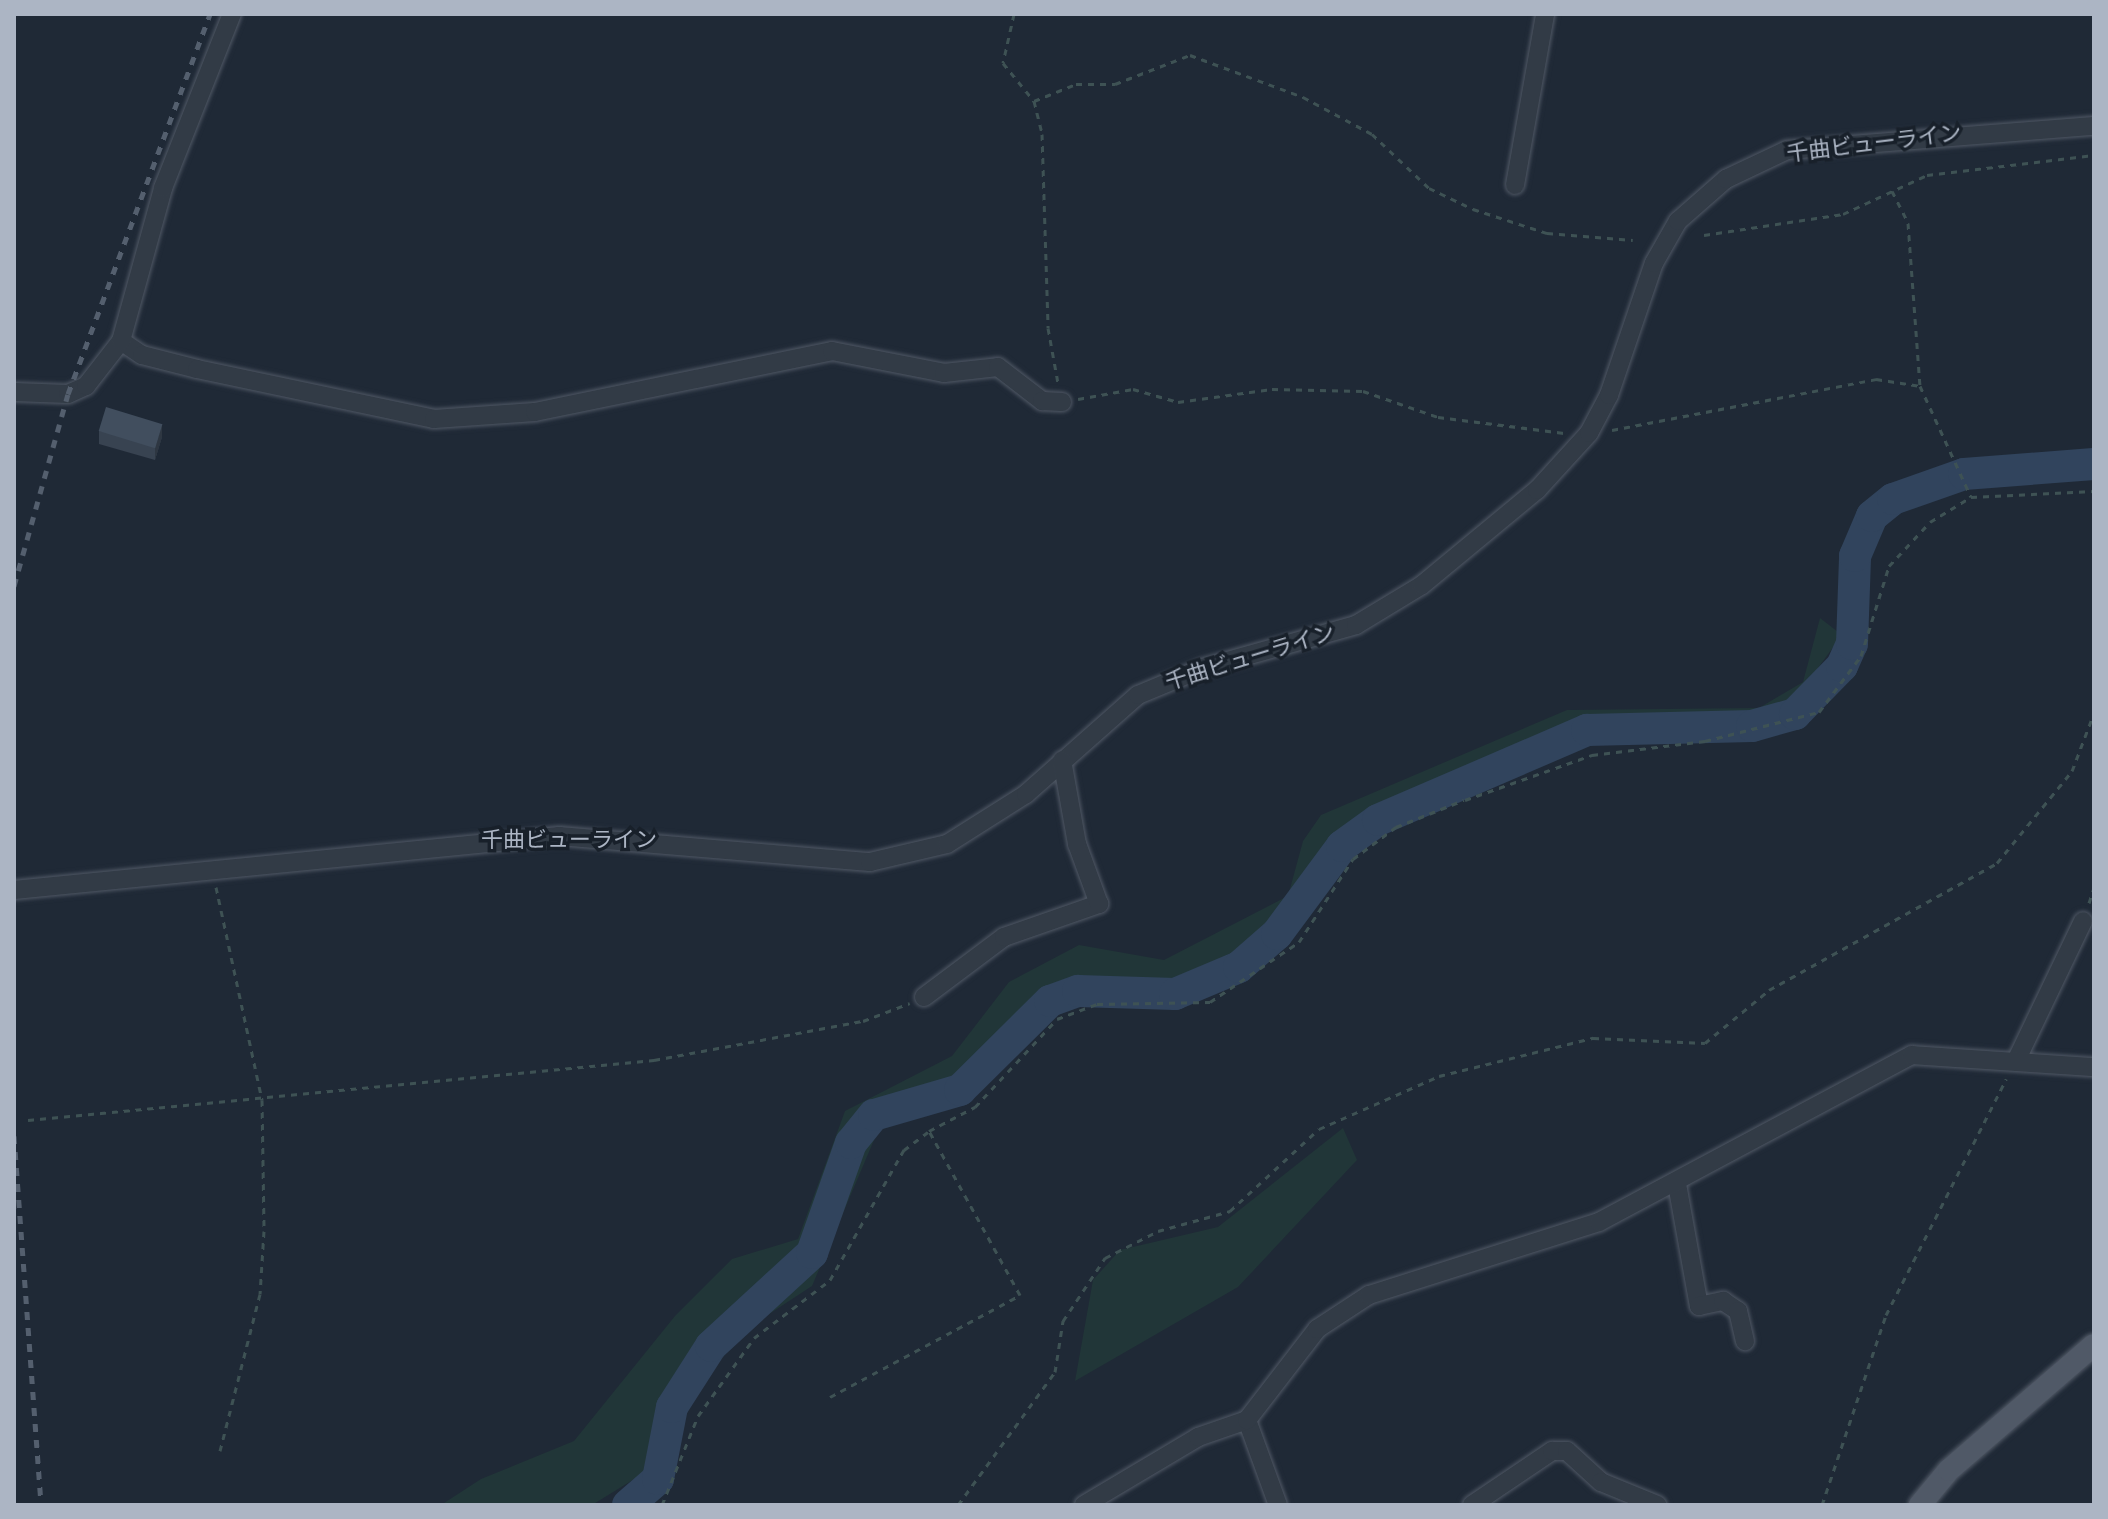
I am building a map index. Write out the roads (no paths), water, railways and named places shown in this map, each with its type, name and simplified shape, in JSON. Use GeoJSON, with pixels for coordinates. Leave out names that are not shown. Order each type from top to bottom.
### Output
{"type":"FeatureCollection","features":[{"type":"Feature","properties":{"kind":"main road"},"geometry":{"type":"LineString","coordinates":[[1920,1505],[1949,1470],[2094,1345]]}},
{"type":"Feature","properties":{"kind":"street"},"geometry":{"type":"LineString","coordinates":[[14,392],[68,394],[86,386],[121,341],[163,188],[232,14]]}},
{"type":"Feature","properties":{"kind":"street"},"geometry":{"type":"LineString","coordinates":[[1515,185],[1545,14]]}},
{"type":"Feature","properties":{"kind":"street","name":"千曲ビューライン"},"geometry":{"type":"LineString","coordinates":[[14,890],[212,867],[574,835],[870,862],[947,844],[988,823],[1062,760],[1166,680],[1326,636],[1390,606],[1537,490],[1589,433],[1654,263],[1678,221],[1756,161],[1852,141],[2094,126]]}},
{"type":"Feature","properties":{"kind":"street"},"geometry":{"type":"LineString","coordinates":[[121,341],[169,362],[434,419],[535,412],[832,351],[944,373],[998,367],[1042,401],[1062,402]]}},
{"type":"Feature","properties":{"kind":"street"},"geometry":{"type":"LineString","coordinates":[[924,997],[1004,937],[1099,904],[1077,844],[1062,760]]}},
{"type":"Feature","properties":{"kind":"street"},"geometry":{"type":"LineString","coordinates":[[2016,1061],[2085,930]]}},
{"type":"Feature","properties":{"kind":"street"},"geometry":{"type":"LineString","coordinates":[[1084,1505],[1198,1437],[1247,1420],[1317,1329],[1369,1295],[1585,1227],[1677,1184],[1912,1055],[2094,1067]]}},
{"type":"Feature","properties":{"kind":"street"},"geometry":{"type":"LineString","coordinates":[[1677,1184],[1699,1306],[1723,1301],[1738,1311],[1745,1341]]}},
{"type":"Feature","properties":{"kind":"street"},"geometry":{"type":"LineString","coordinates":[[1247,1420],[1278,1505]]}},
{"type":"Feature","properties":{"kind":"street"},"geometry":{"type":"LineString","coordinates":[[1472,1505],[1552,1451],[1567,1451],[1601,1482],[1657,1505]]}},
{"type":"Feature","properties":{"kind":"waterway"},"geometry":{"type":"LineString","coordinates":[[628,1505],[658,1479],[672,1407],[711,1346],[812,1253],[851,1143],[874,1115],[960,1090],[1050,1001],[1078,991],[1175,994],[1239,967],[1277,934],[1342,846],[1378,820],[1587,730],[1752,726],[1795,714],[1842,666],[1852,644],[1855,556],[1872,516],[1893,499],[1964,474],[2094,464]]}},
{"type":"Feature","properties":{"kind":"railway"},"geometry":{"type":"LineString","coordinates":[[14,586],[68,394],[210,14]]}},
{"type":"Feature","properties":{"kind":"railway"},"geometry":{"type":"LineString","coordinates":[[14,1136],[41,1505]]}}]}
